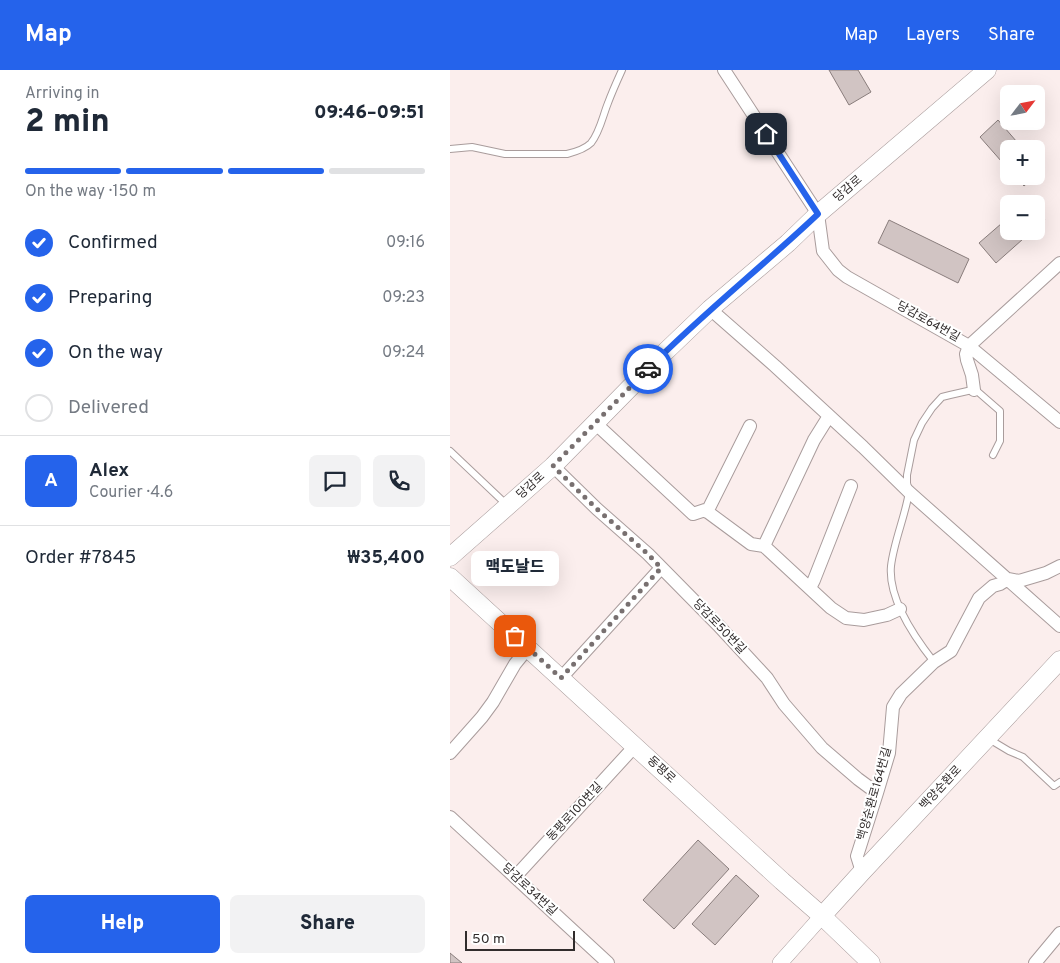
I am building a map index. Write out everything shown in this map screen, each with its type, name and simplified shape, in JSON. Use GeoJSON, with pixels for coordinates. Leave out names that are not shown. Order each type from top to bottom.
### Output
{"type":"FeatureCollection","features":[{"type":"Feature","properties":{"kind":"main road","name":"당감로"},"geometry":{"type":"LineString","coordinates":[[450,557],[553,466],[664,353],[710,310],[788,243],[818,214],[987,70]]}},
{"type":"Feature","properties":{"kind":"main road","name":"동평로"},"geometry":{"type":"LineString","coordinates":[[450,577],[822,916],[871,963]]}},
{"type":"Feature","properties":{"kind":"main road","name":"백양순환로"},"geometry":{"type":"LineString","coordinates":[[822,916],[1060,660]]}},
{"type":"Feature","properties":{"kind":"street"},"geometry":{"type":"LineString","coordinates":[[724,70],[818,214]]}},
{"type":"Feature","properties":{"kind":"street","name":"당감로64번길"},"geometry":{"type":"LineString","coordinates":[[818,214],[823,251],[838,270],[969,346],[1060,422]]}},
{"type":"Feature","properties":{"kind":"street"},"geometry":{"type":"LineString","coordinates":[[974,390],[966,354],[969,346],[1060,263]]}},
{"type":"Feature","properties":{"kind":"street"},"geometry":{"type":"LineString","coordinates":[[710,310],[775,366],[909,492],[1060,626]]}},
{"type":"Feature","properties":{"kind":"street"},"geometry":{"type":"LineString","coordinates":[[764,546],[814,440],[829,416]]}},
{"type":"Feature","properties":{"kind":"street"},"geometry":{"type":"LineString","coordinates":[[595,422],[693,514],[705,510],[751,544],[764,546],[832,608],[846,618],[864,620],[887,615],[900,609]]}},
{"type":"Feature","properties":{"kind":"street"},"geometry":{"type":"LineString","coordinates":[[707,512],[750,426]]}},
{"type":"Feature","properties":{"kind":"street","name":"당감로50번길"},"geometry":{"type":"LineString","coordinates":[[553,466],[597,509],[648,554],[718,625],[767,678],[784,704],[822,748],[877,794]]}},
{"type":"Feature","properties":{"kind":"street"},"geometry":{"type":"LineString","coordinates":[[810,588],[851,486]]}},
{"type":"Feature","properties":{"kind":"street","name":"백양순환로164번길"},"geometry":{"type":"LineString","coordinates":[[862,872],[857,856],[889,753],[893,707],[901,694],[934,662],[951,652],[979,598],[988,590],[1008,579],[1019,581],[1046,573],[1060,566]]}},
{"type":"Feature","properties":{"kind":"street"},"geometry":{"type":"LineString","coordinates":[[561,678],[661,568]]}},
{"type":"Feature","properties":{"kind":"street"},"geometry":{"type":"LineString","coordinates":[[450,753],[493,702],[515,664],[528,648]]}},
{"type":"Feature","properties":{"kind":"street","name":"동평로100번길"},"geometry":{"type":"LineString","coordinates":[[515,877],[635,746]]}},
{"type":"Feature","properties":{"kind":"street","name":"당감로34번길"},"geometry":{"type":"LineString","coordinates":[[450,817],[608,963]]}},
{"type":"Feature","properties":{"kind":"street"},"geometry":{"type":"LineString","coordinates":[[780,963],[822,916]]}},
{"type":"Feature","properties":{"kind":"street"},"geometry":{"type":"LineString","coordinates":[[1035,963],[1060,933]]}},
{"type":"Feature","properties":{"kind":"lane"},"geometry":{"type":"LineString","coordinates":[[450,149],[472,147],[505,154],[567,154],[576,152],[592,142],[622,70]]}},
{"type":"Feature","properties":{"kind":"lane"},"geometry":{"type":"LineString","coordinates":[[934,662],[927,654],[900,609],[892,581],[891,569],[909,492],[907,475],[914,440],[932,408],[945,396],[974,390],[1000,411],[1000,441],[993,455]]}},
{"type":"Feature","properties":{"kind":"lane"},"geometry":{"type":"LineString","coordinates":[[450,451],[508,506]]}},
{"type":"Feature","properties":{"kind":"lane"},"geometry":{"type":"LineString","coordinates":[[988,738],[1023,757],[1054,786],[1060,782]]}},
{"type":"Feature","properties":{"kind":"building"},"geometry":{"type":"Polygon","coordinates":[[[829,70],[858,70],[871,92],[849,105],[829,70]]]}},
{"type":"Feature","properties":{"kind":"building"},"geometry":{"type":"Polygon","coordinates":[[[998,120],[1000,122],[1000,130],[1007,130],[1015,140],[1000,140],[1000,160],[980,137],[998,120]]]}},
{"type":"Feature","properties":{"kind":"building"},"geometry":{"type":"Polygon","coordinates":[[[889,220],[969,259],[958,283],[878,243],[889,220]]]}},
{"type":"Feature","properties":{"kind":"building"},"geometry":{"type":"Polygon","coordinates":[[[1000,225],[1000,240],[1022,240],[996,263],[979,243],[1000,225]]]}},
{"type":"Feature","properties":{"kind":"building"},"geometry":{"type":"Polygon","coordinates":[[[698,840],[729,869],[674,929],[643,900],[698,840]]]}},
{"type":"Feature","properties":{"kind":"building"},"geometry":{"type":"Polygon","coordinates":[[[736,875],[759,896],[715,945],[692,924],[736,875]]]}},
{"type":"Feature","properties":{"kind":"building"},"geometry":{"type":"Polygon","coordinates":[[[450,953],[462,963],[450,963],[450,953]]]}},
{"type":"Feature","properties":{"kind":"way so far"},"geometry":{"type":"LineString","coordinates":[[515,636],[561,678],[661,568],[553,466],[648,369]]}},
{"type":"Feature","properties":{"kind":"place","name":"맥도날드"},"geometry":{"type":"Point","coordinates":[515,636]}},
{"type":"Feature","properties":{"kind":"route"},"geometry":{"type":"LineString","coordinates":[[648,369],[710,310],[788,243],[818,214],[766,134]]}}]}
